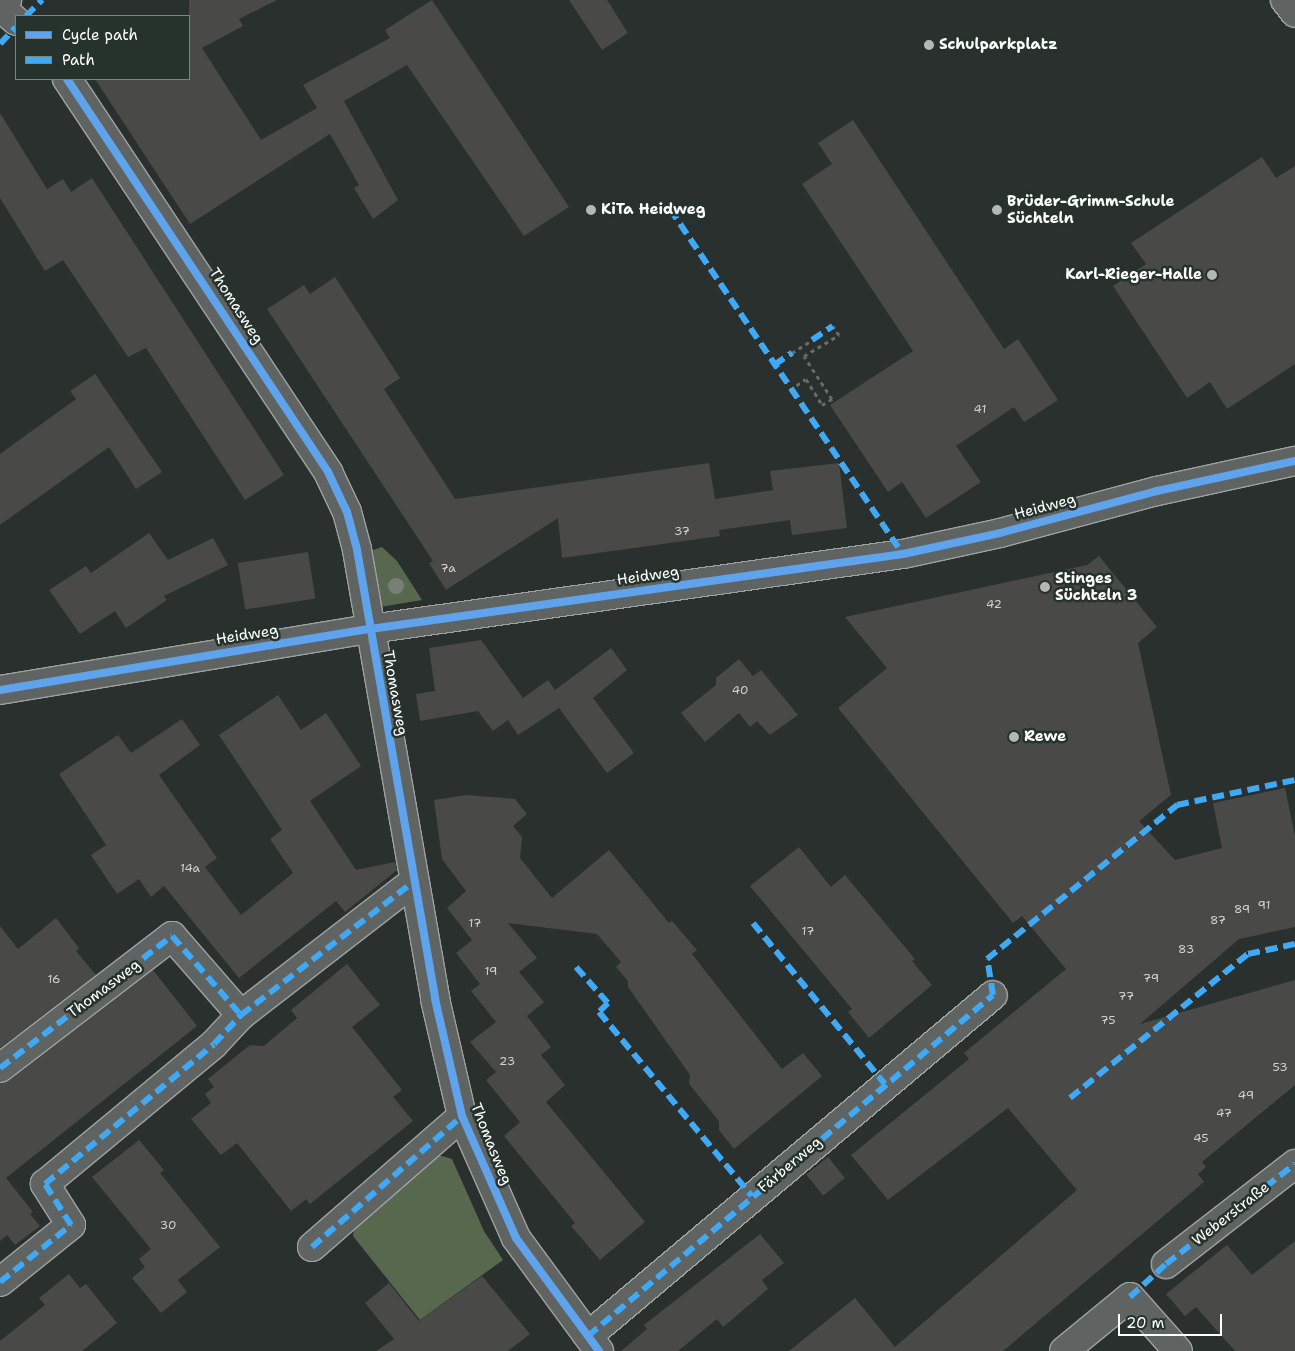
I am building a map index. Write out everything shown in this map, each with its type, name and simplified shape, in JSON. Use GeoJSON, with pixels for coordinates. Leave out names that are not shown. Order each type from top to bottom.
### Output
{"type":"FeatureCollection","features":[{"type":"Feature","properties":{"kind":"street"},"geometry":{"type":"LineString","coordinates":[[7,0],[0,8],[15,20]]}},
{"type":"Feature","properties":{"kind":"street"},"geometry":{"type":"LineString","coordinates":[[1285,0],[1295,13]]}},
{"type":"Feature","properties":{"kind":"street","name":"Thomasweg"},"geometry":{"type":"LineString","coordinates":[[68,80],[328,472],[352,530],[435,999],[462,1116],[516,1238],[594,1344]]}},
{"type":"Feature","properties":{"kind":"street","name":"Heidweg"},"geometry":{"type":"LineString","coordinates":[[0,690],[370,629],[903,554],[1000,533],[1157,491],[1295,461]]}},
{"type":"Feature","properties":{"kind":"street"},"geometry":{"type":"LineString","coordinates":[[0,1282],[71,1225],[45,1184],[214,1044],[241,1015],[414,882]]}},
{"type":"Feature","properties":{"kind":"street","name":"Thomasweg"},"geometry":{"type":"LineString","coordinates":[[0,1068],[172,936],[241,1015]]}},
{"type":"Feature","properties":{"kind":"street","name":"Färberweg"},"geometry":{"type":"LineString","coordinates":[[594,1344],[993,995]]}},
{"type":"Feature","properties":{"kind":"street","name":"Thomasweg"},"geometry":{"type":"LineString","coordinates":[[312,1247],[462,1116]]}},
{"type":"Feature","properties":{"kind":"street","name":"Weberstraße"},"geometry":{"type":"LineString","coordinates":[[1166,1264],[1295,1164]]}},
{"type":"Feature","properties":{"kind":"street"},"geometry":{"type":"LineString","coordinates":[[1064,1351],[1130,1297],[1178,1351]]}},
{"type":"Feature","properties":{"kind":"path"},"geometry":{"type":"LineString","coordinates":[[790,390],[806,379],[822,405],[832,399],[804,356],[839,335],[833,326]]}},
{"type":"Feature","properties":{"kind":"path"},"geometry":{"type":"LineString","coordinates":[[792,352],[812,340]]}},
{"type":"Feature","properties":{"kind":"green space"},"geometry":{"type":"Polygon","coordinates":[[[382,547],[397,561],[422,600],[380,607],[368,552],[382,547]]]}},
{"type":"Feature","properties":{"kind":"green space"},"geometry":{"type":"Polygon","coordinates":[[[435,1154],[452,1159],[484,1231],[503,1260],[420,1320],[353,1236],[355,1219],[435,1154]]]}},
{"type":"Feature","properties":{"kind":"building"},"geometry":{"type":"Polygon","coordinates":[[[189,0],[277,0],[239,19],[243,26],[202,48],[261,140],[317,108],[303,85],[390,38],[385,30],[432,0],[569,207],[524,236],[407,65],[344,101],[398,200],[373,219],[354,188],[359,185],[330,134],[190,224],[96,80],[190,80],[189,0]]]}},
{"type":"Feature","properties":{"kind":"building"},"geometry":{"type":"Polygon","coordinates":[[[569,0],[607,0],[628,33],[602,50],[569,0]]]}},
{"type":"Feature","properties":{"kind":"building"},"geometry":{"type":"Polygon","coordinates":[[[0,113],[47,189],[63,179],[71,192],[92,178],[284,475],[245,500],[146,348],[128,357],[63,260],[45,271],[0,198],[0,113]]]}},
{"type":"Feature","properties":{"kind":"building"},"geometry":{"type":"Polygon","coordinates":[[[853,120],[1004,349],[1018,339],[1058,400],[1024,422],[1014,407],[956,446],[981,482],[926,518],[902,482],[888,492],[830,405],[913,351],[802,184],[832,164],[818,143],[853,120]]]}},
{"type":"Feature","properties":{"kind":"building","name":"Karl-Rieger-Halle"},"geometry":{"type":"Polygon","coordinates":[[[1262,157],[1276,178],[1295,166],[1295,364],[1227,409],[1210,382],[1187,398],[1113,286],[1146,264],[1131,243],[1262,157]]]}},
{"type":"Feature","properties":{"kind":"building"},"geometry":{"type":"Polygon","coordinates":[[[335,277],[400,378],[384,389],[455,499],[709,463],[715,499],[773,490],[770,471],[839,463],[847,528],[792,535],[790,520],[719,530],[720,536],[562,558],[558,518],[446,590],[429,563],[433,561],[267,309],[304,285],[310,294],[335,277]]]}},
{"type":"Feature","properties":{"kind":"building"},"geometry":{"type":"Polygon","coordinates":[[[95,374],[162,472],[136,489],[109,447],[0,525],[0,454],[76,399],[70,391],[95,374]]]}},
{"type":"Feature","properties":{"kind":"building"},"geometry":{"type":"Polygon","coordinates":[[[149,533],[168,560],[213,538],[228,565],[164,596],[167,600],[126,628],[115,611],[80,634],[49,590],[86,566],[91,573],[149,533]]]}},
{"type":"Feature","properties":{"kind":"building"},"geometry":{"type":"Polygon","coordinates":[[[308,552],[315,598],[245,610],[238,563],[308,552]]]}},
{"type":"Feature","properties":{"kind":"building"},"geometry":{"type":"Polygon","coordinates":[[[1099,556],[1157,627],[1138,643],[1171,795],[1139,821],[1175,860],[1222,848],[1213,803],[1285,788],[1295,836],[1295,927],[1239,939],[1140,1024],[1295,980],[1295,1085],[1202,1162],[1206,1167],[1198,1174],[1204,1182],[1003,1351],[789,1351],[855,1298],[895,1347],[1077,1190],[1008,1108],[888,1200],[851,1155],[969,1059],[964,1053],[1066,969],[1022,916],[1013,923],[838,708],[887,668],[845,617],[1087,565],[1099,556]]]}},
{"type":"Feature","properties":{"kind":"building"},"geometry":{"type":"Polygon","coordinates":[[[481,640],[523,698],[548,680],[555,690],[611,648],[627,670],[593,698],[634,753],[607,773],[559,708],[518,735],[508,720],[493,731],[478,711],[420,721],[416,694],[435,691],[429,648],[481,640]]]}},
{"type":"Feature","properties":{"kind":"building"},"geometry":{"type":"Polygon","coordinates":[[[739,659],[753,676],[761,670],[798,715],[770,735],[757,721],[750,727],[739,713],[705,742],[681,713],[716,685],[716,678],[739,659]]]}},
{"type":"Feature","properties":{"kind":"building"},"geometry":{"type":"Polygon","coordinates":[[[278,695],[301,730],[326,713],[361,766],[310,801],[356,870],[395,862],[397,870],[345,912],[336,901],[239,978],[164,886],[151,897],[139,879],[117,894],[91,855],[106,845],[59,774],[118,735],[131,753],[182,719],[200,745],[159,775],[217,858],[205,867],[241,915],[293,873],[270,839],[282,830],[219,735],[278,695]]]}},
{"type":"Feature","properties":{"kind":"building"},"geometry":{"type":"Polygon","coordinates":[[[467,795],[515,799],[527,814],[513,826],[522,837],[520,858],[552,898],[609,850],[669,923],[672,921],[697,950],[692,954],[782,1069],[803,1053],[822,1076],[734,1149],[719,1130],[719,1121],[689,1084],[690,1075],[628,987],[628,981],[616,967],[621,962],[597,934],[508,923],[537,958],[519,972],[544,1002],[527,1016],[551,1047],[541,1055],[565,1085],[546,1102],[645,1222],[600,1260],[571,1226],[575,1223],[504,1136],[520,1122],[486,1080],[496,1072],[470,1042],[496,1022],[471,991],[480,984],[456,953],[472,940],[447,908],[466,891],[442,859],[434,800],[467,795]]]}},
{"type":"Feature","properties":{"kind":"building"},"geometry":{"type":"Polygon","coordinates":[[[799,847],[831,887],[845,875],[915,959],[912,961],[932,985],[869,1038],[848,1012],[852,1009],[750,886],[799,847]]]}},
{"type":"Feature","properties":{"kind":"building"},"geometry":{"type":"Polygon","coordinates":[[[56,918],[79,948],[76,951],[96,975],[0,1048],[0,926],[18,949],[56,918]]]}},
{"type":"Feature","properties":{"kind":"building"},"geometry":{"type":"Polygon","coordinates":[[[347,964],[380,1005],[352,1027],[402,1090],[393,1097],[413,1121],[310,1204],[306,1199],[291,1211],[237,1143],[221,1155],[191,1119],[211,1103],[205,1094],[214,1087],[208,1079],[250,1045],[264,1046],[297,1018],[291,1010],[347,964]]]}},
{"type":"Feature","properties":{"kind":"building"},"geometry":{"type":"Polygon","coordinates":[[[153,970],[197,1026],[6,1178],[33,1212],[30,1214],[40,1226],[15,1245],[7,1235],[0,1241],[0,1083],[10,1080],[153,970]]]}},
{"type":"Feature","properties":{"kind":"building"},"geometry":{"type":"Polygon","coordinates":[[[139,1140],[164,1170],[160,1173],[220,1247],[178,1280],[187,1292],[161,1313],[132,1278],[145,1267],[139,1259],[151,1249],[92,1177],[139,1140]]]}},
{"type":"Feature","properties":{"kind":"building"},"geometry":{"type":"Polygon","coordinates":[[[828,1157],[845,1178],[823,1196],[806,1175],[828,1157]]]}},
{"type":"Feature","properties":{"kind":"building"},"geometry":{"type":"Polygon","coordinates":[[[760,1234],[784,1263],[762,1280],[768,1289],[723,1327],[717,1319],[678,1351],[621,1351],[647,1329],[644,1325],[760,1234]]]}},
{"type":"Feature","properties":{"kind":"building"},"geometry":{"type":"Polygon","coordinates":[[[1295,1241],[1295,1351],[1235,1351],[1196,1307],[1185,1316],[1166,1294],[1227,1245],[1252,1275],[1295,1241]]]}},
{"type":"Feature","properties":{"kind":"building"},"geometry":{"type":"Polygon","coordinates":[[[69,1274],[80,1288],[86,1284],[117,1323],[82,1351],[0,1351],[0,1341],[45,1305],[39,1298],[69,1274]]]}},
{"type":"Feature","properties":{"kind":"building"},"geometry":{"type":"Polygon","coordinates":[[[482,1276],[530,1334],[508,1351],[376,1351],[394,1339],[365,1303],[389,1283],[419,1321],[482,1276]]]}},
{"type":"Feature","properties":{"kind":"marked path"},"geometry":{"type":"LineString","coordinates":[[27,15],[42,0]]}},
{"type":"Feature","properties":{"kind":"marked path"},"geometry":{"type":"LineString","coordinates":[[0,44],[15,28]]}},
{"type":"Feature","properties":{"kind":"marked path"},"geometry":{"type":"LineString","coordinates":[[670,209],[903,554]]}},
{"type":"Feature","properties":{"kind":"marked path"},"geometry":{"type":"LineString","coordinates":[[812,340],[833,326]]}},
{"type":"Feature","properties":{"kind":"marked path"},"geometry":{"type":"LineString","coordinates":[[774,365],[792,353]]}},
{"type":"Feature","properties":{"kind":"marked path"},"geometry":{"type":"LineString","coordinates":[[588,1336],[993,995],[987,959],[1177,805],[1295,780]]}},
{"type":"Feature","properties":{"kind":"marked path"},"geometry":{"type":"LineString","coordinates":[[0,1282],[71,1225],[45,1184],[214,1044],[241,1015],[413,882]]}},
{"type":"Feature","properties":{"kind":"marked path"},"geometry":{"type":"LineString","coordinates":[[753,923],[885,1084]]}},
{"type":"Feature","properties":{"kind":"marked path"},"geometry":{"type":"LineString","coordinates":[[0,1068],[172,936],[241,1015]]}},
{"type":"Feature","properties":{"kind":"marked path"},"geometry":{"type":"LineString","coordinates":[[1070,1098],[1248,954],[1295,944]]}},
{"type":"Feature","properties":{"kind":"marked path"},"geometry":{"type":"LineString","coordinates":[[576,967],[608,1003],[599,1012],[752,1196]]}},
{"type":"Feature","properties":{"kind":"marked path"},"geometry":{"type":"LineString","coordinates":[[312,1247],[462,1116]]}},
{"type":"Feature","properties":{"kind":"marked path"},"geometry":{"type":"LineString","coordinates":[[1130,1297],[1166,1264],[1295,1164]]}},
{"type":"Feature","properties":{"kind":"cycle path"},"geometry":{"type":"LineString","coordinates":[[68,80],[328,472],[347,512],[357,550],[435,999],[462,1116],[516,1238],[599,1351]]}},
{"type":"Feature","properties":{"kind":"cycle path"},"geometry":{"type":"LineString","coordinates":[[0,690],[370,629],[903,554],[1000,533],[1157,491],[1295,461]]}},
{"type":"Feature","properties":{"kind":"place","name":"Schulparkplatz"},"geometry":{"type":"Point","coordinates":[929,45]}},
{"type":"Feature","properties":{"kind":"place","name":"KiTa Heidweg"},"geometry":{"type":"Point","coordinates":[591,210]}},
{"type":"Feature","properties":{"kind":"place","name":"Brüder-Grimm-Schule Süchteln"},"geometry":{"type":"Point","coordinates":[997,210]}},
{"type":"Feature","properties":{"kind":"place","name":"Karl-Rieger-Halle"},"geometry":{"type":"Point","coordinates":[1212,275]}},
{"type":"Feature","properties":{"kind":"place","name":"Stinges Süchteln 3"},"geometry":{"type":"Point","coordinates":[1045,587]}},
{"type":"Feature","properties":{"kind":"place","name":"Rewe"},"geometry":{"type":"Point","coordinates":[1014,737]}}]}
